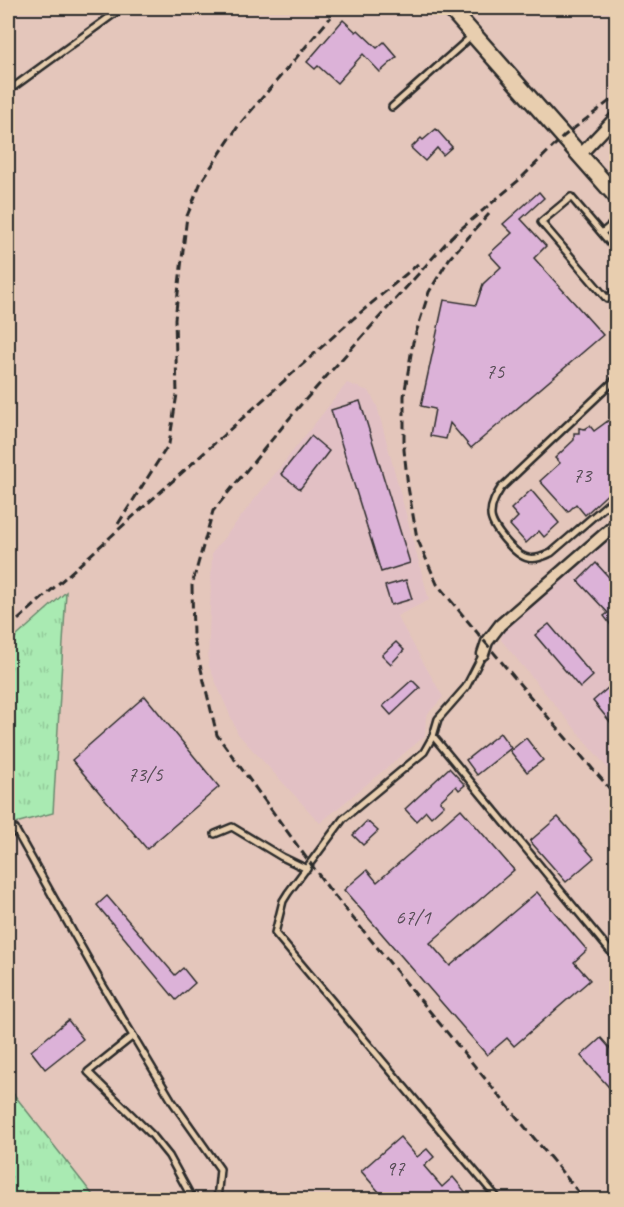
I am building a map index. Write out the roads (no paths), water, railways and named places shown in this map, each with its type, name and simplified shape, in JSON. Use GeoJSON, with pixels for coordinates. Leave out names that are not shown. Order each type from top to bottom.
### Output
{"type":"FeatureCollection","features":[{"type":"Feature","properties":{"kind":"main road"},"geometry":{"type":"LineString","coordinates":[[450,8],[616,196]]}},
{"type":"Feature","properties":{"kind":"street"},"geometry":{"type":"LineString","coordinates":[[580,155],[616,117]]}},
{"type":"Feature","properties":{"kind":"street"},"geometry":{"type":"LineString","coordinates":[[483,654],[487,642],[500,625],[616,524]]}},
{"type":"Feature","properties":{"kind":"lane"},"geometry":{"type":"LineString","coordinates":[[8,91],[122,8]]}},
{"type":"Feature","properties":{"kind":"lane"},"geometry":{"type":"LineString","coordinates":[[392,107],[474,34]]}},
{"type":"Feature","properties":{"kind":"lane"},"geometry":{"type":"LineString","coordinates":[[616,250],[571,197],[541,222],[607,298],[616,290]]}},
{"type":"Feature","properties":{"kind":"lane"},"geometry":{"type":"LineString","coordinates":[[602,233],[616,221]]}},
{"type":"Feature","properties":{"kind":"lane"},"geometry":{"type":"LineString","coordinates":[[616,379],[501,488],[490,516],[493,525],[519,555],[530,559],[540,558],[551,553],[616,497]]}},
{"type":"Feature","properties":{"kind":"lane"},"geometry":{"type":"LineString","coordinates":[[483,654],[466,687],[438,719],[433,736],[424,752],[343,819],[283,901],[275,933],[499,1200]]}},
{"type":"Feature","properties":{"kind":"lane"},"geometry":{"type":"LineString","coordinates":[[433,736],[616,958]]}},
{"type":"Feature","properties":{"kind":"lane"},"geometry":{"type":"LineString","coordinates":[[215,834],[232,826],[282,857],[307,868]]}},
{"type":"Feature","properties":{"kind":"lane"},"geometry":{"type":"LineString","coordinates":[[8,836],[15,828],[172,1101],[220,1169],[217,1200]]}},
{"type":"Feature","properties":{"kind":"lane"},"geometry":{"type":"LineString","coordinates":[[133,1036],[88,1072],[152,1135],[169,1156],[193,1200]]}},
{"type":"Feature","properties":{"kind":"railway"},"geometry":{"type":"LineString","coordinates":[[118,524],[169,444],[177,394],[175,319],[187,216],[201,182],[239,125],[331,17]]}},
{"type":"Feature","properties":{"kind":"railway"},"geometry":{"type":"LineString","coordinates":[[450,238],[519,180],[564,136],[616,96]]}},
{"type":"Feature","properties":{"kind":"railway"},"geometry":{"type":"LineString","coordinates":[[489,214],[449,259],[429,292],[413,342],[404,396],[404,450],[417,538],[437,584],[616,796]]}},
{"type":"Feature","properties":{"kind":"railway"},"geometry":{"type":"LineString","coordinates":[[455,233],[298,408],[213,511],[192,585],[193,636],[217,735],[329,889],[585,1200]]}},
{"type":"Feature","properties":{"kind":"railway"},"geometry":{"type":"LineString","coordinates":[[8,629],[354,318],[418,264]]}}]}
